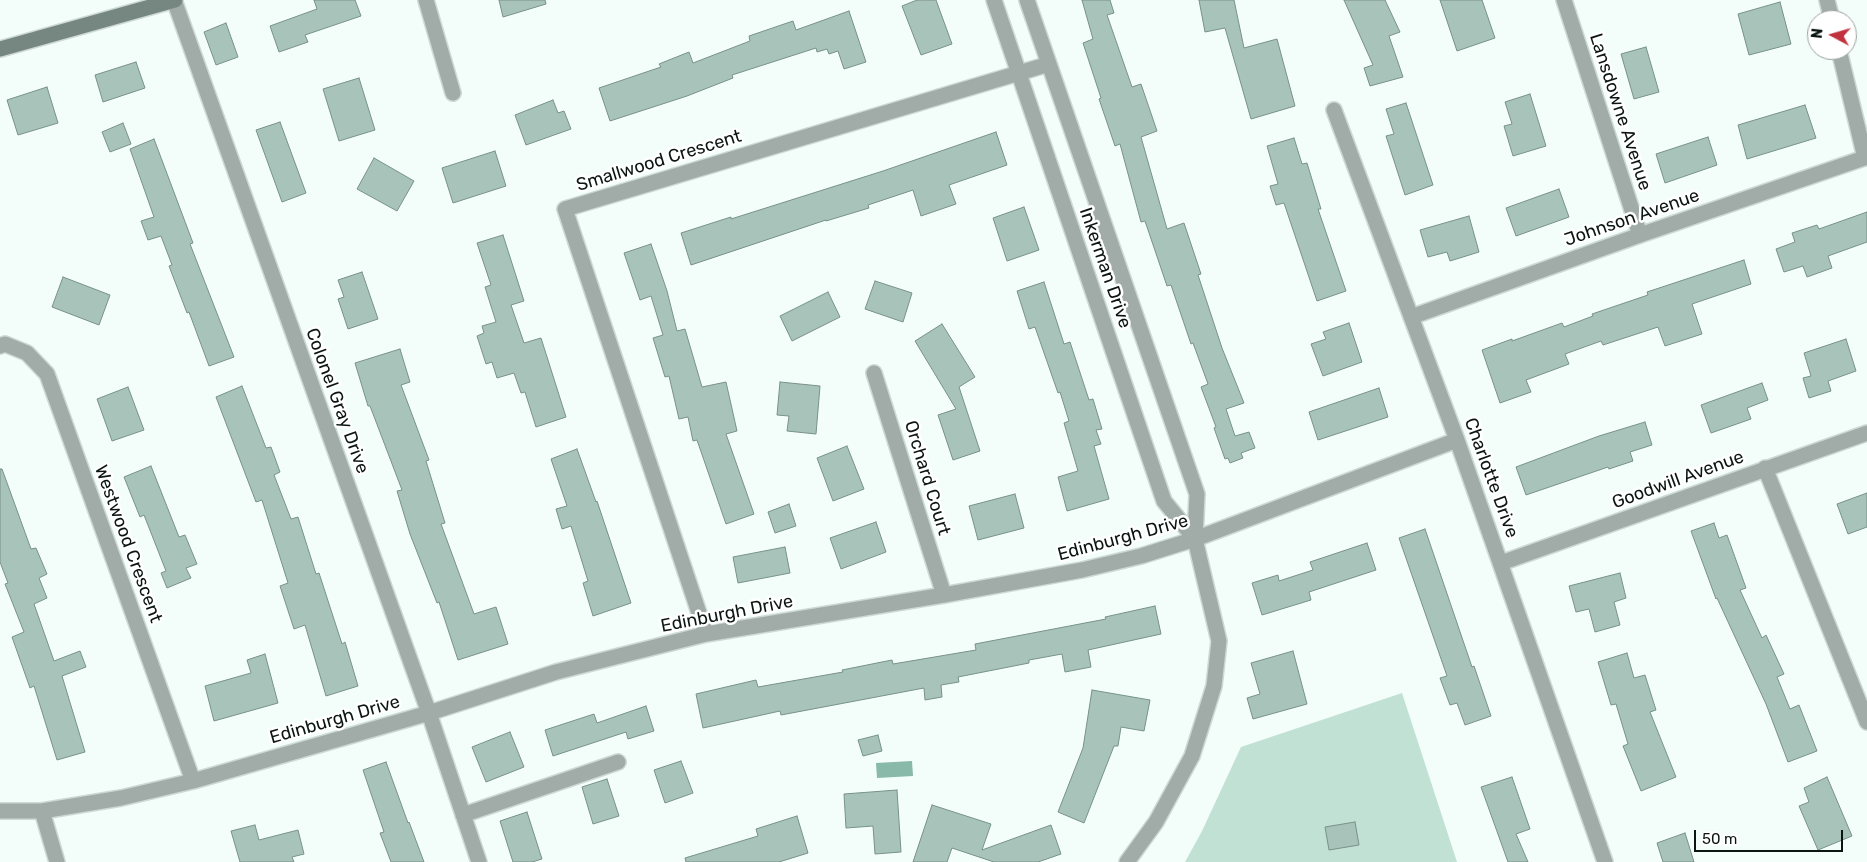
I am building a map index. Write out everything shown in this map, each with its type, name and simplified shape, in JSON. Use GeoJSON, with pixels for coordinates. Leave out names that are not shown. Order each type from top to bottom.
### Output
{"type":"FeatureCollection","features":[{"type":"Feature","properties":{"kind":"main road"},"geometry":{"type":"LineString","coordinates":[[0,49],[175,0]]}},
{"type":"Feature","properties":{"kind":"street","name":"Colonel Gray Drive"},"geometry":{"type":"LineString","coordinates":[[175,0],[429,713],[479,862]]}},
{"type":"Feature","properties":{"kind":"street"},"geometry":{"type":"LineString","coordinates":[[426,0],[453,92]]}},
{"type":"Feature","properties":{"kind":"street","name":"Inkerman Drive"},"geometry":{"type":"LineString","coordinates":[[994,0],[1164,501],[1196,539]]}},
{"type":"Feature","properties":{"kind":"street","name":"Inkerman Drive"},"geometry":{"type":"LineString","coordinates":[[1027,0],[1197,494],[1196,539],[1219,641],[1214,686],[1192,756],[1156,822],[1127,862]]}},
{"type":"Feature","properties":{"kind":"street","name":"Lansdowne Avenue"},"geometry":{"type":"LineString","coordinates":[[1564,0],[1640,235]]}},
{"type":"Feature","properties":{"kind":"street"},"geometry":{"type":"LineString","coordinates":[[1842,60],[1866,158]]}},
{"type":"Feature","properties":{"kind":"street","name":"Smallwood Crescent"},"geometry":{"type":"LineString","coordinates":[[706,634],[565,209],[1049,64]]}},
{"type":"Feature","properties":{"kind":"street","name":"Charlotte Drive"},"geometry":{"type":"LineString","coordinates":[[1334,110],[1457,440],[1605,862]]}},
{"type":"Feature","properties":{"kind":"street","name":"Johnson Avenue"},"geometry":{"type":"LineString","coordinates":[[1411,318],[1640,235],[1866,158]]}},
{"type":"Feature","properties":{"kind":"street","name":"Westwood Crescent"},"geometry":{"type":"LineString","coordinates":[[0,346],[5,344],[27,352],[48,374],[193,781]]}},
{"type":"Feature","properties":{"kind":"street","name":"Orchard Court"},"geometry":{"type":"LineString","coordinates":[[874,372],[944,595]]}},
{"type":"Feature","properties":{"kind":"street","name":"Goodwill Avenue"},"geometry":{"type":"LineString","coordinates":[[1501,563],[1867,433]]}},
{"type":"Feature","properties":{"kind":"street","name":"Edinburgh Drive"},"geometry":{"type":"LineString","coordinates":[[0,811],[42,811],[121,798],[193,781],[429,713],[556,672],[706,634],[944,595],[1082,570],[1140,556],[1196,539],[1457,440]]}},
{"type":"Feature","properties":{"kind":"street"},"geometry":{"type":"LineString","coordinates":[[1765,468],[1866,716]]}},
{"type":"Feature","properties":{"kind":"street"},"geometry":{"type":"LineString","coordinates":[[463,815],[618,762]]}},
{"type":"Feature","properties":{"kind":"street"},"geometry":{"type":"LineString","coordinates":[[42,811],[57,862]]}},
{"type":"Feature","properties":{"kind":"shaded area"},"geometry":{"type":"Polygon","coordinates":[[[1402,693],[1457,862],[1185,862],[1202,831],[1241,747],[1402,693]]]}},
{"type":"Feature","properties":{"kind":"shaded area"},"geometry":{"type":"Polygon","coordinates":[[[912,761],[913,776],[877,778],[876,763],[912,761]]]}},
{"type":"Feature","properties":{"kind":"building"},"geometry":{"type":"Polygon","coordinates":[[[314,0],[355,0],[361,16],[305,35],[308,42],[279,52],[270,26],[317,9],[314,0]]]}},
{"type":"Feature","properties":{"kind":"building"},"geometry":{"type":"Polygon","coordinates":[[[499,0],[545,0],[546,4],[503,17],[499,0]]]}},
{"type":"Feature","properties":{"kind":"building"},"geometry":{"type":"Polygon","coordinates":[[[917,0],[936,0],[952,44],[921,55],[902,6],[917,0]]]}},
{"type":"Feature","properties":{"kind":"building"},"geometry":{"type":"Polygon","coordinates":[[[1082,0],[1110,0],[1114,13],[1107,15],[1132,87],[1141,84],[1157,131],[1141,137],[1167,229],[1184,223],[1201,274],[1198,275],[1222,348],[1244,403],[1226,409],[1235,436],[1249,432],[1255,448],[1241,453],[1243,458],[1230,463],[1228,458],[1225,459],[1214,428],[1216,427],[1201,387],[1208,384],[1193,343],[1191,344],[1171,285],[1167,286],[1145,221],[1141,222],[1120,144],[1115,146],[1099,99],[1101,98],[1083,43],[1093,39],[1082,0]]]}},
{"type":"Feature","properties":{"kind":"building"},"geometry":{"type":"Polygon","coordinates":[[[1199,0],[1234,0],[1244,48],[1277,39],[1295,106],[1251,119],[1225,28],[1205,32],[1199,0]]]}},
{"type":"Feature","properties":{"kind":"building"},"geometry":{"type":"Polygon","coordinates":[[[1344,0],[1385,0],[1400,32],[1389,36],[1403,77],[1370,86],[1364,68],[1373,65],[1344,0]]]}},
{"type":"Feature","properties":{"kind":"building"},"geometry":{"type":"Polygon","coordinates":[[[1440,0],[1482,0],[1495,38],[1457,51],[1440,0]]]}},
{"type":"Feature","properties":{"kind":"building"},"geometry":{"type":"Polygon","coordinates":[[[1780,2],[1791,44],[1749,55],[1738,14],[1780,2]]]}},
{"type":"Feature","properties":{"kind":"building"},"geometry":{"type":"Polygon","coordinates":[[[849,11],[866,62],[844,69],[838,51],[829,54],[827,49],[817,52],[816,48],[732,75],[733,78],[687,96],[610,121],[599,88],[661,67],[659,64],[689,52],[693,63],[750,41],[749,36],[793,21],[796,30],[849,11]]]}},
{"type":"Feature","properties":{"kind":"building"},"geometry":{"type":"Polygon","coordinates":[[[226,23],[238,57],[216,65],[204,32],[226,23]]]}},
{"type":"Feature","properties":{"kind":"building"},"geometry":{"type":"Polygon","coordinates":[[[1646,47],[1659,92],[1634,99],[1621,54],[1646,47]]]}},
{"type":"Feature","properties":{"kind":"building"},"geometry":{"type":"Polygon","coordinates":[[[136,62],[145,88],[103,102],[95,75],[136,62]]]}},
{"type":"Feature","properties":{"kind":"building"},"geometry":{"type":"Polygon","coordinates":[[[359,78],[375,130],[339,141],[323,89],[359,78]]]}},
{"type":"Feature","properties":{"kind":"building"},"geometry":{"type":"Polygon","coordinates":[[[47,87],[58,123],[18,135],[7,100],[47,87]]]}},
{"type":"Feature","properties":{"kind":"building"},"geometry":{"type":"Polygon","coordinates":[[[1530,94],[1546,146],[1513,156],[1504,126],[1512,124],[1505,102],[1530,94]]]}},
{"type":"Feature","properties":{"kind":"building"},"geometry":{"type":"Polygon","coordinates":[[[553,100],[558,113],[564,111],[571,129],[526,145],[515,115],[553,100]]]}},
{"type":"Feature","properties":{"kind":"building"},"geometry":{"type":"Polygon","coordinates":[[[1406,103],[1433,185],[1405,195],[1386,136],[1394,134],[1386,109],[1406,103]]]}},
{"type":"Feature","properties":{"kind":"building"},"geometry":{"type":"Polygon","coordinates":[[[1805,105],[1816,138],[1747,159],[1738,125],[1805,105]]]}},
{"type":"Feature","properties":{"kind":"building"},"geometry":{"type":"Polygon","coordinates":[[[280,122],[306,193],[282,202],[256,130],[280,122]]]}},
{"type":"Feature","properties":{"kind":"building"},"geometry":{"type":"Polygon","coordinates":[[[123,123],[131,144],[110,152],[102,132],[123,123]]]}},
{"type":"Feature","properties":{"kind":"building"},"geometry":{"type":"Polygon","coordinates":[[[996,132],[1007,165],[949,185],[956,204],[921,216],[913,190],[868,205],[869,208],[826,220],[691,265],[681,233],[883,171],[996,132]]]}},
{"type":"Feature","properties":{"kind":"building"},"geometry":{"type":"Polygon","coordinates":[[[1708,137],[1717,165],[1665,183],[1656,154],[1708,137]]]}},
{"type":"Feature","properties":{"kind":"building"},"geometry":{"type":"Polygon","coordinates":[[[1294,138],[1302,164],[1307,163],[1321,209],[1318,209],[1346,291],[1317,301],[1284,203],[1276,205],[1270,186],[1278,184],[1267,146],[1294,138]]]}},
{"type":"Feature","properties":{"kind":"building"},"geometry":{"type":"Polygon","coordinates":[[[154,139],[193,243],[190,244],[234,357],[209,366],[169,266],[172,265],[161,236],[148,240],[141,221],[154,217],[130,149],[154,139]]]}},
{"type":"Feature","properties":{"kind":"building"},"geometry":{"type":"Polygon","coordinates":[[[495,151],[506,186],[453,203],[442,168],[495,151]]]}},
{"type":"Feature","properties":{"kind":"building"},"geometry":{"type":"Polygon","coordinates":[[[374,158],[414,181],[397,211],[357,189],[374,158]]]}},
{"type":"Feature","properties":{"kind":"building"},"geometry":{"type":"Polygon","coordinates":[[[1559,189],[1569,217],[1516,236],[1506,208],[1559,189]]]}},
{"type":"Feature","properties":{"kind":"building"},"geometry":{"type":"Polygon","coordinates":[[[1024,207],[1039,250],[1007,261],[993,218],[1024,207]]]}},
{"type":"Feature","properties":{"kind":"building"},"geometry":{"type":"Polygon","coordinates":[[[1867,212],[1867,242],[1828,256],[1832,268],[1807,277],[1803,266],[1784,272],[1776,249],[1795,242],[1792,233],[1817,225],[1819,229],[1867,212]]]}},
{"type":"Feature","properties":{"kind":"building"},"geometry":{"type":"Polygon","coordinates":[[[1469,216],[1479,252],[1450,261],[1447,252],[1428,257],[1420,230],[1469,216]]]}},
{"type":"Feature","properties":{"kind":"building"},"geometry":{"type":"Polygon","coordinates":[[[503,235],[524,301],[511,305],[524,343],[541,338],[566,417],[536,427],[525,392],[521,393],[514,373],[497,378],[492,362],[486,364],[477,336],[484,333],[482,326],[496,322],[485,287],[491,285],[477,243],[503,235]]]}},
{"type":"Feature","properties":{"kind":"building"},"geometry":{"type":"Polygon","coordinates":[[[651,244],[667,291],[677,331],[685,329],[702,387],[726,382],[737,431],[726,434],[754,514],[726,524],[697,440],[693,441],[688,417],[679,419],[669,376],[665,377],[653,338],[663,335],[651,296],[640,300],[624,253],[651,244]]]}},
{"type":"Feature","properties":{"kind":"building"},"geometry":{"type":"Polygon","coordinates":[[[1744,260],[1751,284],[1692,304],[1702,334],[1665,346],[1658,327],[1603,345],[1601,341],[1565,354],[1569,364],[1526,380],[1531,392],[1500,403],[1482,350],[1562,323],[1564,327],[1593,316],[1592,314],[1648,295],[1647,292],[1744,260]]]}},
{"type":"Feature","properties":{"kind":"building"},"geometry":{"type":"Polygon","coordinates":[[[362,272],[378,319],[348,329],[338,299],[344,297],[338,280],[362,272]]]}},
{"type":"Feature","properties":{"kind":"building"},"geometry":{"type":"Polygon","coordinates":[[[63,277],[110,295],[99,325],[52,307],[63,277]]]}},
{"type":"Feature","properties":{"kind":"building"},"geometry":{"type":"Polygon","coordinates":[[[875,281],[912,293],[903,322],[865,309],[875,281]]]}},
{"type":"Feature","properties":{"kind":"building"},"geometry":{"type":"Polygon","coordinates":[[[1044,282],[1064,344],[1070,342],[1089,400],[1093,399],[1102,429],[1096,430],[1101,444],[1094,446],[1109,499],[1067,511],[1058,477],[1078,471],[1064,423],[1069,421],[1035,327],[1029,329],[1017,291],[1044,282]]]}},
{"type":"Feature","properties":{"kind":"building"},"geometry":{"type":"Polygon","coordinates":[[[828,292],[840,317],[792,341],[780,316],[828,292]]]}},
{"type":"Feature","properties":{"kind":"building"},"geometry":{"type":"Polygon","coordinates":[[[1349,323],[1362,362],[1323,376],[1311,344],[1326,339],[1323,332],[1349,323]]]}},
{"type":"Feature","properties":{"kind":"building"},"geometry":{"type":"Polygon","coordinates":[[[942,324],[975,377],[959,387],[980,451],[953,460],[938,415],[956,409],[915,341],[942,324]]]}},
{"type":"Feature","properties":{"kind":"building"},"geometry":{"type":"Polygon","coordinates":[[[1846,339],[1856,371],[1828,381],[1831,391],[1809,398],[1803,378],[1811,376],[1804,353],[1846,339]]]}},
{"type":"Feature","properties":{"kind":"building"},"geometry":{"type":"Polygon","coordinates":[[[400,349],[410,382],[401,385],[429,460],[426,461],[445,523],[441,524],[474,614],[496,607],[508,644],[458,660],[439,602],[437,603],[410,534],[397,491],[402,490],[370,406],[368,406],[355,363],[400,349]]]}},
{"type":"Feature","properties":{"kind":"building"},"geometry":{"type":"Polygon","coordinates":[[[780,382],[820,386],[816,434],[787,431],[789,416],[777,415],[780,382]]]}},
{"type":"Feature","properties":{"kind":"building"},"geometry":{"type":"Polygon","coordinates":[[[1762,383],[1768,400],[1747,408],[1751,419],[1711,433],[1701,405],[1762,383]]]}},
{"type":"Feature","properties":{"kind":"building"},"geometry":{"type":"Polygon","coordinates":[[[242,386],[266,448],[271,447],[280,472],[274,475],[291,519],[298,517],[316,574],[319,573],[342,644],[345,642],[358,686],[326,696],[305,625],[294,629],[280,586],[288,583],[262,500],[256,502],[216,397],[242,386]]]}},
{"type":"Feature","properties":{"kind":"building"},"geometry":{"type":"Polygon","coordinates":[[[128,387],[144,430],[112,441],[97,399],[128,387]]]}},
{"type":"Feature","properties":{"kind":"building"},"geometry":{"type":"Polygon","coordinates":[[[1379,388],[1388,417],[1318,440],[1309,412],[1379,388]]]}},
{"type":"Feature","properties":{"kind":"building"},"geometry":{"type":"Polygon","coordinates":[[[1645,422],[1652,445],[1630,452],[1633,461],[1609,469],[1608,467],[1526,495],[1516,467],[1599,436],[1645,422]]]}},
{"type":"Feature","properties":{"kind":"building"},"geometry":{"type":"Polygon","coordinates":[[[847,446],[864,489],[833,501],[817,458],[847,446]]]}},
{"type":"Feature","properties":{"kind":"building"},"geometry":{"type":"Polygon","coordinates":[[[577,449],[597,501],[631,603],[593,616],[583,583],[588,581],[571,526],[562,529],[556,509],[567,506],[551,459],[577,449]]]}},
{"type":"Feature","properties":{"kind":"building"},"geometry":{"type":"Polygon","coordinates":[[[151,466],[179,537],[185,535],[197,564],[186,568],[191,578],[167,588],[161,573],[166,571],[144,515],[140,517],[124,477],[151,466]]]}},
{"type":"Feature","properties":{"kind":"building"},"geometry":{"type":"Polygon","coordinates":[[[0,469],[2,469],[31,549],[36,548],[47,574],[39,578],[47,598],[34,604],[54,661],[80,651],[86,667],[62,676],[85,752],[57,760],[34,686],[30,688],[12,637],[24,632],[5,584],[8,583],[0,562],[0,469]]]}},
{"type":"Feature","properties":{"kind":"building"},"geometry":{"type":"Polygon","coordinates":[[[1867,493],[1867,527],[1848,534],[1837,504],[1867,493]]]}},
{"type":"Feature","properties":{"kind":"building"},"geometry":{"type":"Polygon","coordinates":[[[1015,494],[1024,528],[978,540],[969,506],[1015,494]]]}},
{"type":"Feature","properties":{"kind":"building"},"geometry":{"type":"Polygon","coordinates":[[[789,504],[796,526],[775,533],[768,512],[789,504]]]}},
{"type":"Feature","properties":{"kind":"building"},"geometry":{"type":"Polygon","coordinates":[[[876,522],[886,552],[841,569],[830,538],[876,522]]]}},
{"type":"Feature","properties":{"kind":"building"},"geometry":{"type":"Polygon","coordinates":[[[1714,523],[1719,538],[1727,535],[1746,588],[1740,590],[1762,638],[1766,635],[1784,674],[1777,677],[1790,709],[1799,705],[1817,751],[1788,762],[1766,704],[1716,599],[1691,531],[1714,523]]]}},
{"type":"Feature","properties":{"kind":"building"},"geometry":{"type":"Polygon","coordinates":[[[1425,529],[1472,667],[1474,666],[1491,716],[1465,725],[1457,703],[1450,705],[1440,678],[1447,676],[1399,538],[1425,529]]]}},
{"type":"Feature","properties":{"kind":"building"},"geometry":{"type":"Polygon","coordinates":[[[1367,543],[1376,570],[1309,592],[1311,600],[1262,615],[1252,583],[1278,575],[1279,581],[1313,570],[1310,562],[1367,543]]]}},
{"type":"Feature","properties":{"kind":"building"},"geometry":{"type":"Polygon","coordinates":[[[785,547],[790,573],[738,583],[733,557],[785,547]]]}},
{"type":"Feature","properties":{"kind":"building"},"geometry":{"type":"Polygon","coordinates":[[[1620,573],[1626,598],[1614,602],[1620,625],[1595,632],[1589,609],[1576,612],[1569,586],[1620,573]]]}},
{"type":"Feature","properties":{"kind":"building"},"geometry":{"type":"Polygon","coordinates":[[[1155,606],[1161,634],[1088,650],[1091,667],[1065,672],[1062,654],[1029,660],[1029,663],[958,677],[959,682],[941,685],[942,697],[925,700],[924,688],[781,715],[780,711],[703,728],[696,694],[756,680],[758,687],[843,672],[842,670],[892,660],[893,664],[976,650],[975,644],[1106,619],[1105,617],[1155,606]]]}},
{"type":"Feature","properties":{"kind":"building"},"geometry":{"type":"Polygon","coordinates":[[[1293,651],[1307,704],[1253,719],[1247,698],[1260,694],[1251,663],[1293,651]]]}},
{"type":"Feature","properties":{"kind":"building"},"geometry":{"type":"Polygon","coordinates":[[[1627,653],[1634,678],[1645,675],[1656,710],[1650,712],[1676,777],[1641,791],[1623,746],[1628,744],[1616,704],[1611,705],[1598,662],[1627,653]]]}},
{"type":"Feature","properties":{"kind":"building"},"geometry":{"type":"Polygon","coordinates":[[[265,654],[278,703],[214,721],[205,686],[251,673],[247,660],[265,654]]]}},
{"type":"Feature","properties":{"kind":"building"},"geometry":{"type":"Polygon","coordinates":[[[1092,690],[1150,700],[1144,731],[1121,727],[1118,746],[1114,746],[1084,823],[1058,812],[1083,748],[1092,690]]]}},
{"type":"Feature","properties":{"kind":"building"},"geometry":{"type":"Polygon","coordinates":[[[646,706],[654,731],[628,739],[626,732],[553,756],[545,730],[594,714],[597,723],[646,706]]]}},
{"type":"Feature","properties":{"kind":"building"},"geometry":{"type":"Polygon","coordinates":[[[510,732],[524,767],[486,782],[472,747],[510,732]]]}},
{"type":"Feature","properties":{"kind":"building"},"geometry":{"type":"Polygon","coordinates":[[[878,735],[882,751],[863,756],[858,740],[878,735]]]}},
{"type":"Feature","properties":{"kind":"building"},"geometry":{"type":"Polygon","coordinates":[[[681,761],[693,793],[665,803],[654,770],[681,761]]]}},
{"type":"Feature","properties":{"kind":"building"},"geometry":{"type":"Polygon","coordinates":[[[386,762],[424,862],[391,862],[380,833],[384,832],[363,770],[386,762]]]}},
{"type":"Feature","properties":{"kind":"building"},"geometry":{"type":"Polygon","coordinates":[[[1512,777],[1530,829],[1516,834],[1528,862],[1508,862],[1481,787],[1512,777]]]}},
{"type":"Feature","properties":{"kind":"building"},"geometry":{"type":"Polygon","coordinates":[[[1827,777],[1852,836],[1818,850],[1799,806],[1809,802],[1804,788],[1827,777]]]}},
{"type":"Feature","properties":{"kind":"building"},"geometry":{"type":"Polygon","coordinates":[[[607,779],[619,816],[593,824],[582,787],[607,779]]]}},
{"type":"Feature","properties":{"kind":"building"},"geometry":{"type":"Polygon","coordinates":[[[897,790],[901,852],[875,854],[873,826],[846,828],[844,794],[897,790]]]}},
{"type":"Feature","properties":{"kind":"building"},"geometry":{"type":"Polygon","coordinates":[[[932,805],[991,824],[982,850],[1051,825],[1061,854],[1038,862],[994,862],[952,848],[947,862],[913,862],[932,805]]]}},
{"type":"Feature","properties":{"kind":"building"},"geometry":{"type":"Polygon","coordinates":[[[527,812],[542,859],[532,862],[513,862],[500,821],[527,812]]]}},
{"type":"Feature","properties":{"kind":"building"},"geometry":{"type":"Polygon","coordinates":[[[797,816],[808,853],[779,862],[686,862],[685,858],[758,836],[756,829],[797,816]]]}},
{"type":"Feature","properties":{"kind":"building"},"geometry":{"type":"Polygon","coordinates":[[[1355,822],[1359,845],[1329,850],[1325,827],[1355,822]]]}},
{"type":"Feature","properties":{"kind":"building"},"geometry":{"type":"Polygon","coordinates":[[[255,825],[259,840],[298,830],[304,854],[292,857],[294,862],[240,862],[231,831],[255,825]]]}},
{"type":"Feature","properties":{"kind":"building"},"geometry":{"type":"Polygon","coordinates":[[[1685,833],[1694,862],[1663,862],[1657,843],[1685,833]]]}}]}
